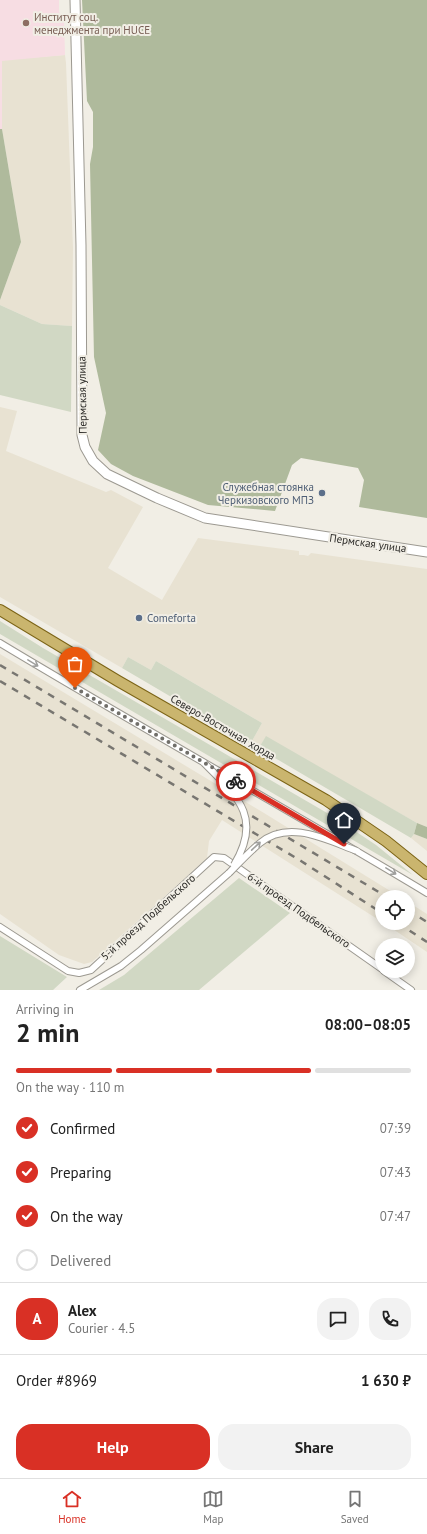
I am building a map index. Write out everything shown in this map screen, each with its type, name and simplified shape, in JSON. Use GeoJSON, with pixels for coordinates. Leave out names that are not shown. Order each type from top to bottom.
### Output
{"type":"FeatureCollection","features":[{"type":"Feature","properties":{"kind":"main road","name":"Северо-Восточная хорда"},"geometry":{"type":"LineString","coordinates":[[0,610],[118,681],[326,800],[386,841],[427,874]]}},
{"type":"Feature","properties":{"kind":"street","name":"Пермская улица"},"geometry":{"type":"LineString","coordinates":[[75,0],[81,245],[82,435],[85,447],[92,461],[107,474],[157,498],[205,518],[427,552]]}},
{"type":"Feature","properties":{"kind":"street"},"geometry":{"type":"LineString","coordinates":[[0,643],[427,893]]}},
{"type":"Feature","properties":{"kind":"street"},"geometry":{"type":"LineString","coordinates":[[204,763],[233,791],[241,804],[246,817],[244,843],[229,873]]}},
{"type":"Feature","properties":{"kind":"street","name":"5-й проезд Подбельского"},"geometry":{"type":"LineString","coordinates":[[80,990],[121,966],[141,950],[229,873],[259,843],[269,837],[282,832],[305,833],[357,851]]}},
{"type":"Feature","properties":{"kind":"street","name":"5-й проезд Подбельского"},"geometry":{"type":"LineString","coordinates":[[0,927],[66,970],[79,973],[91,970],[214,857]]}},
{"type":"Feature","properties":{"kind":"street","name":"6-й проезд Подбельского"},"geometry":{"type":"LineString","coordinates":[[214,857],[224,858],[244,871],[375,964]]}},
{"type":"Feature","properties":{"kind":"street","name":"6-й проезд Подбельского"},"geometry":{"type":"LineString","coordinates":[[394,978],[411,990]]}},
{"type":"Feature","properties":{"kind":"shaded area"},"geometry":{"type":"Polygon","coordinates":[[[0,0],[59,0],[59,12],[64,17],[65,55],[2,61],[2,129],[0,129],[0,0]]]}},
{"type":"Feature","properties":{"kind":"shaded area"},"geometry":{"type":"Polygon","coordinates":[[[65,55],[73,248],[72,326],[42,324],[0,305],[0,300],[21,242],[2,129],[2,60],[65,55]]]}},
{"type":"Feature","properties":{"kind":"shaded area"},"geometry":{"type":"Polygon","coordinates":[[[0,407],[17,411],[6,451],[106,492],[111,490],[143,507],[108,568],[162,600],[198,538],[299,551],[299,555],[308,556],[311,553],[427,569],[427,827],[417,823],[266,737],[260,746],[252,741],[262,723],[156,661],[151,670],[128,657],[122,668],[0,597],[0,407]]]}},
{"type":"Feature","properties":{"kind":"shaded area"},"geometry":{"type":"Polygon","coordinates":[[[0,654],[389,890],[375,890],[375,918],[222,820],[209,841],[207,858],[92,962],[84,964],[59,955],[0,914],[0,654]]]}},
{"type":"Feature","properties":{"kind":"shaded area"},"geometry":{"type":"Polygon","coordinates":[[[414,834],[427,839],[427,851],[411,838],[414,834]]]}},
{"type":"Feature","properties":{"kind":"shaded area"},"geometry":{"type":"Polygon","coordinates":[[[415,906],[427,914],[427,952],[415,944],[415,938],[406,938],[394,930],[415,930],[415,906]]]}},
{"type":"Feature","properties":{"kind":"green space"},"geometry":{"type":"Polygon","coordinates":[[[82,0],[427,0],[427,518],[359,507],[364,480],[358,468],[301,458],[292,465],[275,511],[208,505],[133,476],[111,464],[98,450],[106,413],[94,357],[90,164],[93,147],[93,112],[87,101],[82,0]]]}},
{"type":"Feature","properties":{"kind":"green space"},"geometry":{"type":"Polygon","coordinates":[[[0,129],[2,129],[21,242],[0,300],[0,129]]]}},
{"type":"Feature","properties":{"kind":"green space"},"geometry":{"type":"Polygon","coordinates":[[[0,305],[42,324],[72,326],[71,412],[0,395],[0,305]]]}},
{"type":"Feature","properties":{"kind":"green space"},"geometry":{"type":"Polygon","coordinates":[[[0,621],[43,648],[334,817],[376,845],[413,875],[0,634],[0,621]]]}},
{"type":"Feature","properties":{"kind":"green space"},"geometry":{"type":"Polygon","coordinates":[[[128,657],[151,670],[156,661],[262,723],[252,741],[260,746],[266,736],[417,823],[414,834],[411,838],[122,668],[128,657]]]}},
{"type":"Feature","properties":{"kind":"green space"},"geometry":{"type":"Polygon","coordinates":[[[417,823],[427,827],[427,839],[414,834],[417,823]]]}},
{"type":"Feature","properties":{"kind":"green space"},"geometry":{"type":"Polygon","coordinates":[[[239,878],[290,913],[199,990],[99,990],[124,975],[239,878]]]}},
{"type":"Feature","properties":{"kind":"green space"},"geometry":{"type":"Polygon","coordinates":[[[0,936],[67,977],[53,990],[0,990],[0,936]]]}},
{"type":"Feature","properties":{"kind":"railway"},"geometry":{"type":"LineString","coordinates":[[0,665],[375,890]]}},
{"type":"Feature","properties":{"kind":"railway"},"geometry":{"type":"LineString","coordinates":[[0,681],[301,861],[375,909]]}},
{"type":"Feature","properties":{"kind":"railway"},"geometry":{"type":"LineString","coordinates":[[415,914],[427,922]]}},
{"type":"Feature","properties":{"kind":"railway"},"geometry":{"type":"LineString","coordinates":[[409,930],[427,942]]}},
{"type":"Feature","properties":{"kind":"way so far"},"geometry":{"type":"LineString","coordinates":[[75,688],[236,781]]}},
{"type":"Feature","properties":{"kind":"place","name":"Институт соц. менеджмента при HUCE"},"geometry":{"type":"Point","coordinates":[26,23]}},
{"type":"Feature","properties":{"kind":"place","name":"Служебная стоянка Черкизовского МПЗ"},"geometry":{"type":"Point","coordinates":[322,493]}},
{"type":"Feature","properties":{"kind":"place","name":"Comeforta"},"geometry":{"type":"Point","coordinates":[139,618]}},
{"type":"Feature","properties":{"kind":"route"},"geometry":{"type":"LineString","coordinates":[[236,781],[344,844]]}}]}
